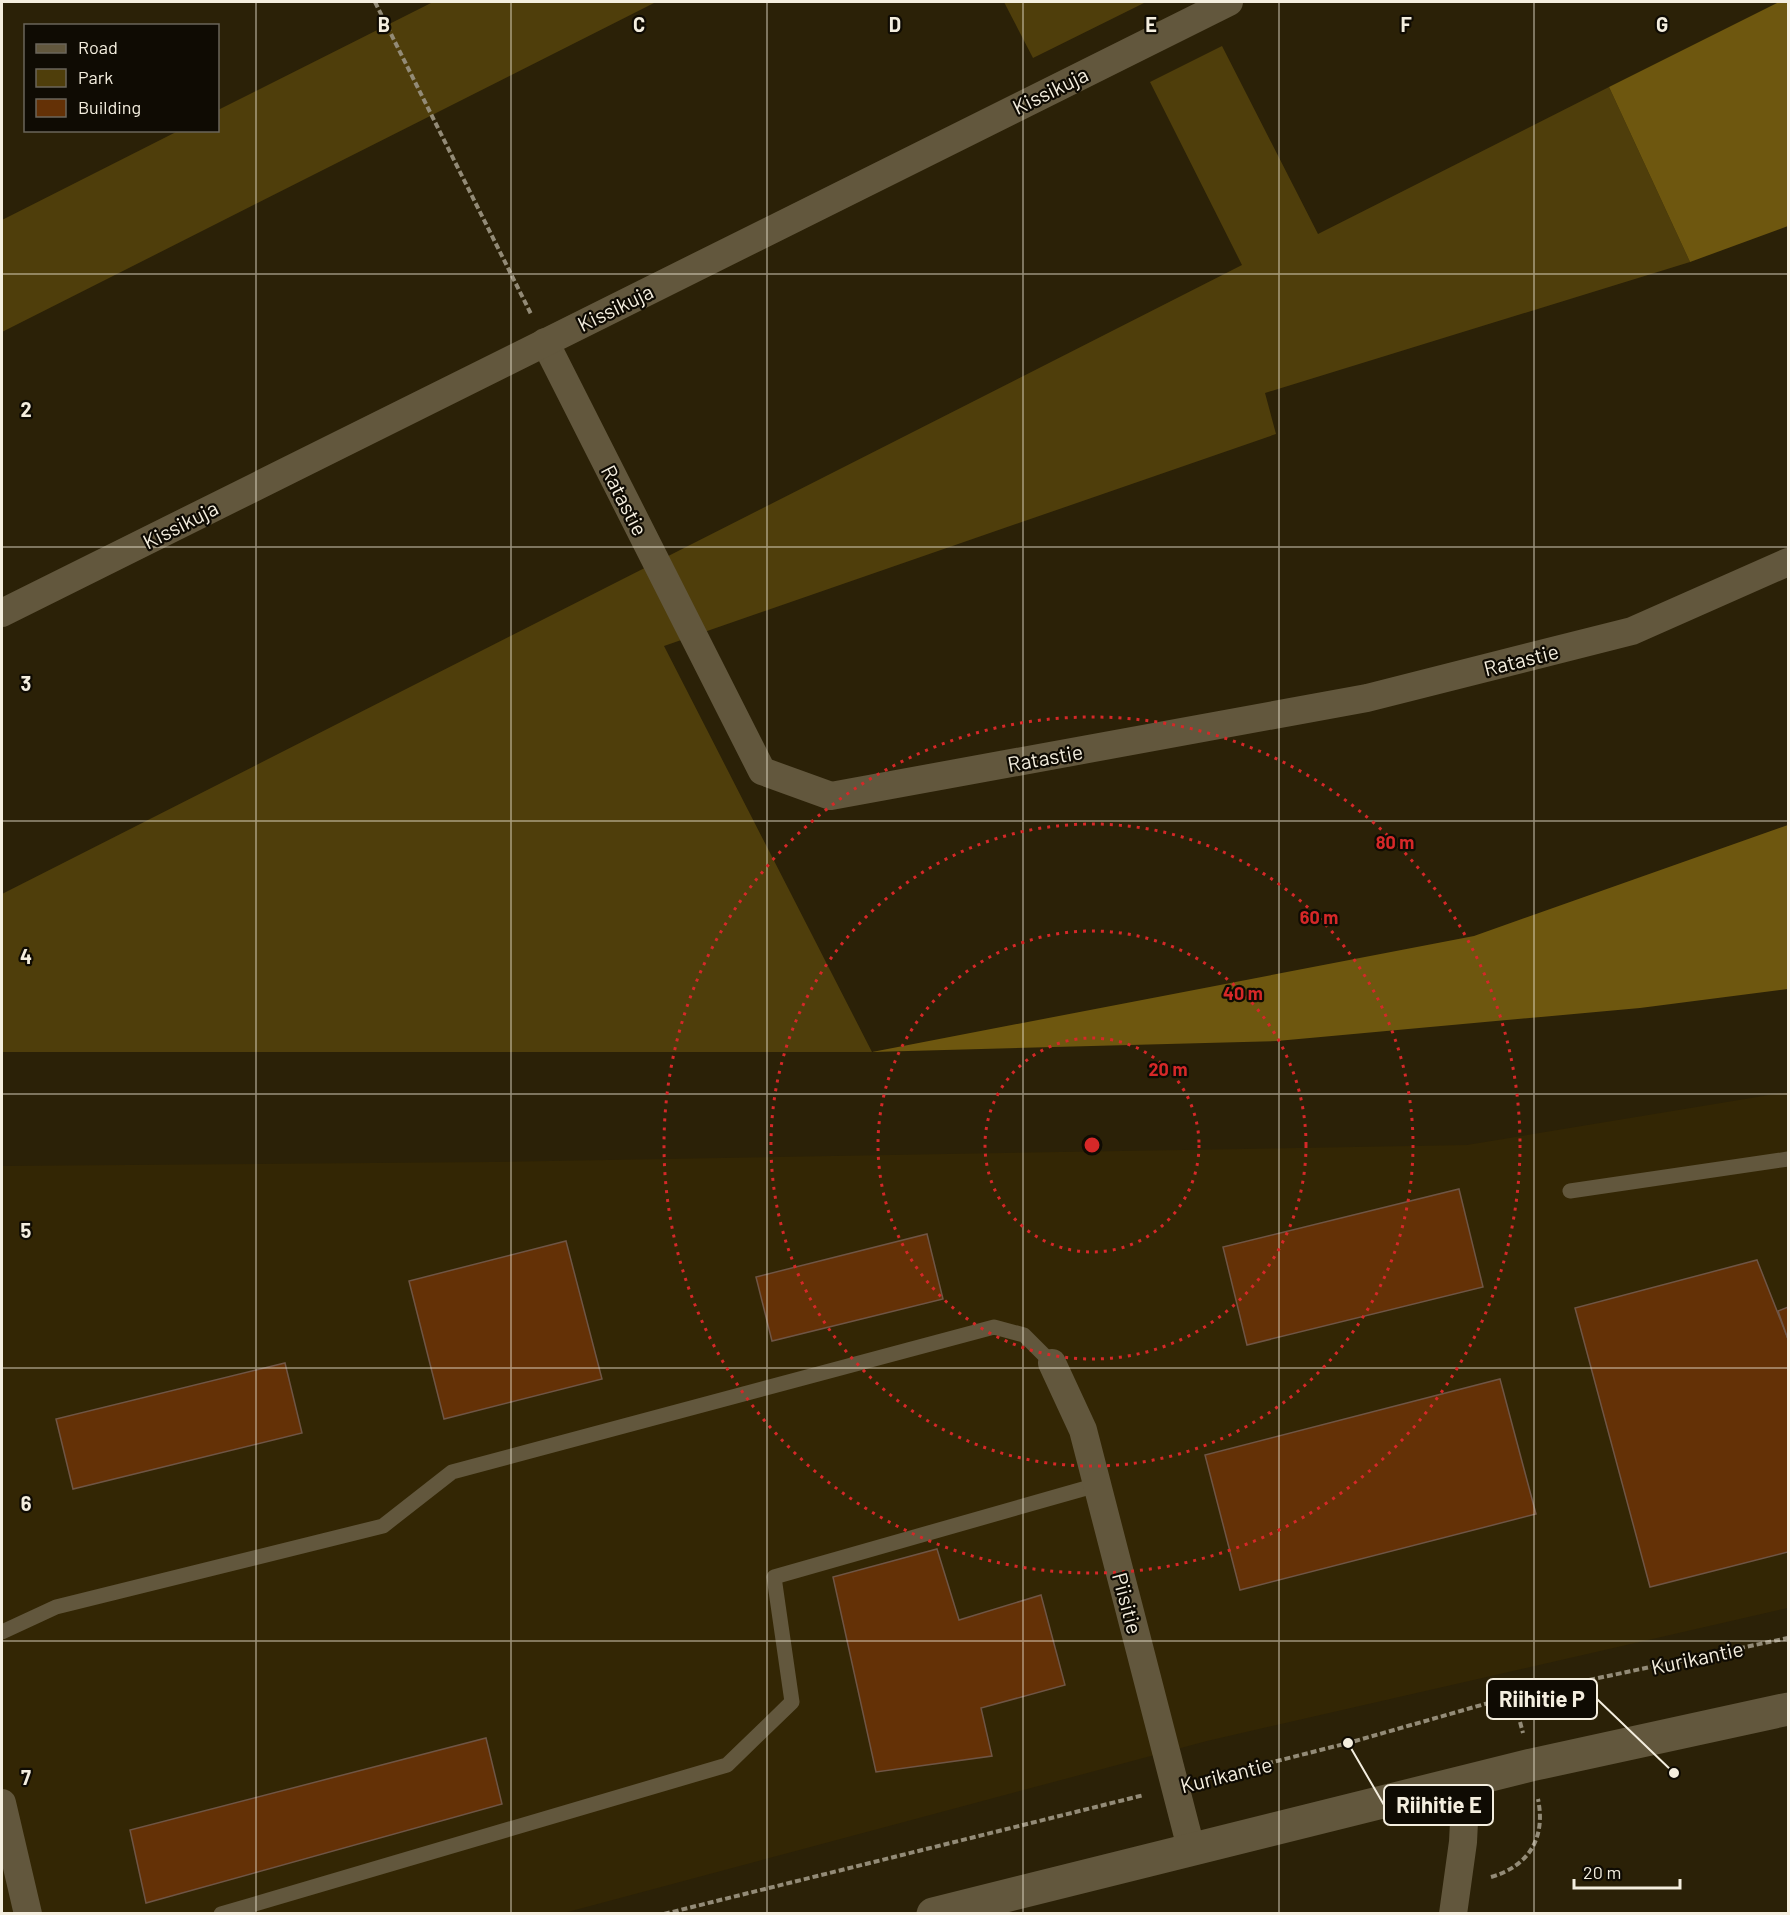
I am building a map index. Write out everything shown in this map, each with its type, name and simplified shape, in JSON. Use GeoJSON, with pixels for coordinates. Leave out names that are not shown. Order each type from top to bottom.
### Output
{"type":"FeatureCollection","features":[{"type":"Feature","properties":{"kind":"street","name":"Kissikuja"},"geometry":{"type":"LineString","coordinates":[[2,613],[1229,2]]}},
{"type":"Feature","properties":{"kind":"street","name":"Ratastie"},"geometry":{"type":"LineString","coordinates":[[545,342],[762,771],[831,796],[1367,698],[1632,631],[1788,562]]}},
{"type":"Feature","properties":{"kind":"street","name":"Piisitie"},"geometry":{"type":"LineString","coordinates":[[1052,1363],[1083,1430],[1191,1848]]}},
{"type":"Feature","properties":{"kind":"street"},"geometry":{"type":"LineString","coordinates":[[933,1914],[1531,1765],[1788,1709]]}},
{"type":"Feature","properties":{"kind":"street"},"geometry":{"type":"LineString","coordinates":[[1455,1900],[1466,1781]]}},
{"type":"Feature","properties":{"kind":"street"},"geometry":{"type":"LineString","coordinates":[[2,1803],[28,1914]]}},
{"type":"Feature","properties":{"kind":"lane"},"geometry":{"type":"LineString","coordinates":[[1570,1191],[1788,1159]]}},
{"type":"Feature","properties":{"kind":"lane"},"geometry":{"type":"LineString","coordinates":[[2,1632],[56,1607],[383,1526],[452,1472],[994,1327],[1024,1335],[1052,1363]]}},
{"type":"Feature","properties":{"kind":"lane"},"geometry":{"type":"LineString","coordinates":[[221,1914],[727,1765],[792,1702],[774,1577],[1098,1485]]}},
{"type":"Feature","properties":{"kind":"path"},"geometry":{"type":"LineString","coordinates":[[375,2],[545,342]]}},
{"type":"Feature","properties":{"kind":"path","name":"Kurikantie"},"geometry":{"type":"LineString","coordinates":[[664,1914],[1177,1787],[1348,1743],[1513,1696],[1788,1638]]}},
{"type":"Feature","properties":{"kind":"path"},"geometry":{"type":"LineString","coordinates":[[1455,1900],[1506,1873],[1526,1859],[1534,1845],[1541,1814],[1513,1696]]}},
{"type":"Feature","properties":{"kind":"shaded area"},"geometry":{"type":"Polygon","coordinates":[[[1779,2],[1788,2],[1788,226],[1690,262],[1609,87],[1779,2]]]}},
{"type":"Feature","properties":{"kind":"shaded area"},"geometry":{"type":"Polygon","coordinates":[[[1788,825],[1788,989],[1640,1008],[1277,1041],[872,1052],[1474,936],[1788,825]]]}},
{"type":"Feature","properties":{"kind":"shaded area"},"geometry":{"type":"Polygon","coordinates":[[[1788,1092],[1788,1608],[1207,1741],[564,1913],[2,1913],[2,1166],[493,1162],[1467,1145],[1788,1092]]]}},
{"type":"Feature","properties":{"kind":"green space"},"geometry":{"type":"Polygon","coordinates":[[[433,2],[656,2],[2,332],[2,220],[176,132],[219,132],[219,109],[433,2]]]}},
{"type":"Feature","properties":{"kind":"green space"},"geometry":{"type":"Polygon","coordinates":[[[1004,2],[1146,2],[1033,58],[1004,2]]]}},
{"type":"Feature","properties":{"kind":"green space"},"geometry":{"type":"Polygon","coordinates":[[[1222,46],[1318,234],[1609,87],[1690,262],[1265,393],[1276,434],[664,646],[872,1052],[2,1052],[2,894],[1242,265],[1150,82],[1222,46]]]}},
{"type":"Feature","properties":{"kind":"building"},"geometry":{"type":"Polygon","coordinates":[[[1459,1189],[1483,1287],[1247,1345],[1223,1247],[1459,1189]]]}},
{"type":"Feature","properties":{"kind":"building"},"geometry":{"type":"Polygon","coordinates":[[[927,1234],[943,1299],[772,1341],[756,1277],[927,1234]]]}},
{"type":"Feature","properties":{"kind":"building"},"geometry":{"type":"Polygon","coordinates":[[[566,1241],[602,1379],[444,1419],[409,1281],[566,1241]]]}},
{"type":"Feature","properties":{"kind":"building"},"geometry":{"type":"Polygon","coordinates":[[[1757,1260],[1788,1339],[1788,1552],[1650,1587],[1575,1308],[1757,1260]]]}},
{"type":"Feature","properties":{"kind":"building"},"geometry":{"type":"Polygon","coordinates":[[[1788,1307],[1788,1339],[1778,1311],[1788,1307]]]}},
{"type":"Feature","properties":{"kind":"building"},"geometry":{"type":"Polygon","coordinates":[[[285,1363],[302,1433],[73,1489],[56,1419],[285,1363]]]}},
{"type":"Feature","properties":{"kind":"building"},"geometry":{"type":"Polygon","coordinates":[[[1500,1379],[1536,1514],[1240,1590],[1205,1455],[1500,1379]]]}},
{"type":"Feature","properties":{"kind":"building"},"geometry":{"type":"Polygon","coordinates":[[[937,1549],[959,1620],[1041,1595],[1065,1685],[981,1708],[992,1756],[876,1772],[833,1577],[937,1549]]]}},
{"type":"Feature","properties":{"kind":"building"},"geometry":{"type":"Polygon","coordinates":[[[486,1738],[502,1804],[146,1903],[130,1830],[486,1738]]]}},
{"type":"Feature","properties":{"kind":"place","name":"Riihitie E"},"geometry":{"type":"Point","coordinates":[1348,1743]}},
{"type":"Feature","properties":{"kind":"place","name":"Riihitie P"},"geometry":{"type":"Point","coordinates":[1674,1773]}}]}
